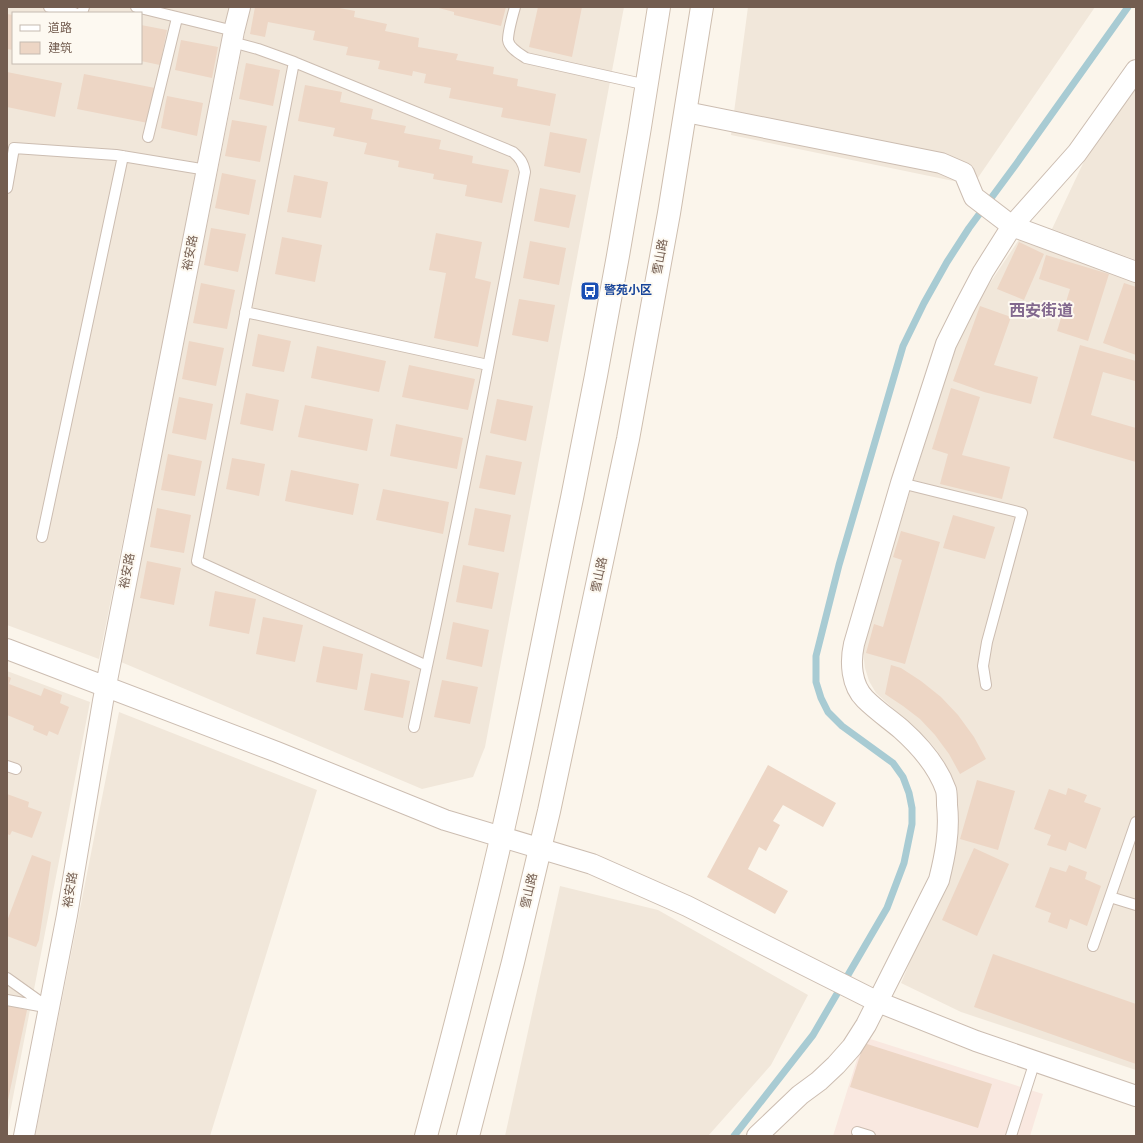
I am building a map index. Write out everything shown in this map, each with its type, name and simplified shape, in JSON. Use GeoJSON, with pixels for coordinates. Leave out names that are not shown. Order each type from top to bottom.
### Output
{"type":"FeatureCollection","features":[{"type":"Feature","properties":{"kind":"main road"},"geometry":{"type":"LineString","coordinates":[[426,1136],[474,952],[542,650],[588,423],[627,206],[659,7]]}},
{"type":"Feature","properties":{"kind":"main road","name":"雪山路"},"geometry":{"type":"LineString","coordinates":[[468,1136],[513,962],[540,848],[628,439],[669,214],[702,7]]}},
{"type":"Feature","properties":{"kind":"street","name":"裕安路"},"geometry":{"type":"LineString","coordinates":[[24,1136],[67,915],[106,687],[240,7]]}},
{"type":"Feature","properties":{"kind":"street"},"geometry":{"type":"LineString","coordinates":[[757,1136],[800,1095],[819,1081],[852,1047],[878,1002],[939,880],[947,843],[948,817],[946,791],[927,757],[914,742],[864,698],[854,678],[852,656],[854,644],[901,483],[946,344],[983,272],[1005,221],[1077,153],[1136,70]]}},
{"type":"Feature","properties":{"kind":"street"},"geometry":{"type":"LineString","coordinates":[[686,112],[941,163],[964,173],[974,197],[1005,221],[1136,272]]}},
{"type":"Feature","properties":{"kind":"street"},"geometry":{"type":"LineString","coordinates":[[7,649],[269,749],[445,820],[592,864],[687,906],[878,1002],[976,1041],[1136,1096]]}},
{"type":"Feature","properties":{"kind":"lane"},"geometry":{"type":"LineString","coordinates":[[49,7],[71,12]]}},
{"type":"Feature","properties":{"kind":"lane"},"geometry":{"type":"LineString","coordinates":[[136,7],[177,18],[233,37],[258,49],[294,62],[513,152],[521,159],[524,165],[525,172],[488,365],[428,666],[414,727]]}},
{"type":"Feature","properties":{"kind":"lane"},"geometry":{"type":"LineString","coordinates":[[515,7],[508,40],[518,53],[526,58],[647,85]]}},
{"type":"Feature","properties":{"kind":"lane"},"geometry":{"type":"LineString","coordinates":[[148,137],[177,18]]}},
{"type":"Feature","properties":{"kind":"lane"},"geometry":{"type":"LineString","coordinates":[[294,62],[197,561],[428,666]]}},
{"type":"Feature","properties":{"kind":"lane"},"geometry":{"type":"LineString","coordinates":[[7,188],[14,148],[123,156],[207,170]]}},
{"type":"Feature","properties":{"kind":"lane"},"geometry":{"type":"LineString","coordinates":[[42,537],[123,156]]}},
{"type":"Feature","properties":{"kind":"lane"},"geometry":{"type":"LineString","coordinates":[[245,312],[488,365]]}},
{"type":"Feature","properties":{"kind":"lane"},"geometry":{"type":"LineString","coordinates":[[901,483],[1022,513],[987,642],[983,666],[986,685]]}},
{"type":"Feature","properties":{"kind":"lane"},"geometry":{"type":"LineString","coordinates":[[1092,946],[1136,822]]}},
{"type":"Feature","properties":{"kind":"lane"},"geometry":{"type":"LineString","coordinates":[[1110,897],[1136,905]]}},
{"type":"Feature","properties":{"kind":"lane"},"geometry":{"type":"LineString","coordinates":[[7,978],[49,1008]]}},
{"type":"Feature","properties":{"kind":"lane"},"geometry":{"type":"LineString","coordinates":[[7,1000],[49,1008]]}},
{"type":"Feature","properties":{"kind":"lane"},"geometry":{"type":"LineString","coordinates":[[1011,1136],[1035,1062]]}},
{"type":"Feature","properties":{"kind":"lane"},"geometry":{"type":"LineString","coordinates":[[857,1132],[870,1136]]}},
{"type":"Feature","properties":{"kind":"shaded area"},"geometry":{"type":"Polygon","coordinates":[[[7,7],[230,7],[99,659],[7,625],[7,7]]]}},
{"type":"Feature","properties":{"kind":"shaded area","name":"警苑小区"},"geometry":{"type":"Polygon","coordinates":[[[250,7],[624,7],[485,747],[473,777],[422,789],[121,662],[250,7]]]}},
{"type":"Feature","properties":{"kind":"shaded area"},"geometry":{"type":"Polygon","coordinates":[[[748,7],[1095,7],[973,185],[731,135],[748,7]]]}},
{"type":"Feature","properties":{"kind":"shaded area"},"geometry":{"type":"Polygon","coordinates":[[[1136,81],[1136,260],[1052,229],[1096,136],[1136,81]]]}},
{"type":"Feature","properties":{"kind":"shaded area"},"geometry":{"type":"Polygon","coordinates":[[[1020,238],[1136,278],[1136,1070],[961,1012],[901,983],[948,873],[952,779],[946,765],[929,741],[876,693],[869,681],[865,668],[863,653],[864,639],[962,325],[1020,238]]]}},
{"type":"Feature","properties":{"kind":"shaded area"},"geometry":{"type":"Polygon","coordinates":[[[7,671],[90,702],[7,1128],[7,671]]]}},
{"type":"Feature","properties":{"kind":"shaded area"},"geometry":{"type":"Polygon","coordinates":[[[119,712],[317,790],[210,1136],[35,1136],[119,712]]]}},
{"type":"Feature","properties":{"kind":"shaded area"},"geometry":{"type":"Polygon","coordinates":[[[560,886],[658,910],[808,995],[771,1065],[708,1136],[505,1136],[560,886]]]}},
{"type":"Feature","properties":{"kind":"shaded area"},"geometry":{"type":"Polygon","coordinates":[[[864,1037],[1043,1094],[1030,1136],[833,1136],[864,1037]]]}},
{"type":"Feature","properties":{"kind":"building"},"geometry":{"type":"Polygon","coordinates":[[[255,7],[334,7],[355,11],[354,17],[387,24],[385,31],[419,38],[418,47],[458,54],[456,60],[494,67],[493,74],[518,79],[517,86],[556,94],[550,126],[501,117],[503,108],[449,98],[451,88],[424,83],[426,74],[413,71],[412,76],[378,69],[380,61],[346,55],[348,47],[313,40],[315,31],[268,22],[265,37],[250,34],[255,7]]]}},
{"type":"Feature","properties":{"kind":"building"},"geometry":{"type":"Polygon","coordinates":[[[435,7],[506,7],[501,26],[454,15],[454,12],[435,7]]]}},
{"type":"Feature","properties":{"kind":"building"},"geometry":{"type":"Polygon","coordinates":[[[538,7],[582,7],[572,57],[529,47],[538,7]]]}},
{"type":"Feature","properties":{"kind":"building"},"geometry":{"type":"Polygon","coordinates":[[[7,14],[12,15],[12,50],[7,49],[7,14]]]}},
{"type":"Feature","properties":{"kind":"building"},"geometry":{"type":"Polygon","coordinates":[[[142,25],[167,30],[160,65],[142,61],[142,25]]]}},
{"type":"Feature","properties":{"kind":"building"},"geometry":{"type":"Polygon","coordinates":[[[181,40],[218,47],[212,78],[175,70],[181,40]]]}},
{"type":"Feature","properties":{"kind":"building"},"geometry":{"type":"Polygon","coordinates":[[[246,63],[280,70],[273,106],[239,99],[246,63]]]}},
{"type":"Feature","properties":{"kind":"building"},"geometry":{"type":"Polygon","coordinates":[[[7,72],[62,83],[55,117],[7,107],[7,72]]]}},
{"type":"Feature","properties":{"kind":"building"},"geometry":{"type":"Polygon","coordinates":[[[84,74],[155,88],[148,123],[77,109],[84,74]]]}},
{"type":"Feature","properties":{"kind":"building"},"geometry":{"type":"Polygon","coordinates":[[[305,85],[342,92],[340,102],[373,109],[371,119],[406,126],[404,133],[441,140],[439,149],[473,156],[472,163],[509,170],[502,203],[465,196],[467,185],[433,179],[434,174],[398,167],[399,161],[364,154],[367,143],[333,136],[335,128],[298,121],[305,85]]]}},
{"type":"Feature","properties":{"kind":"building"},"geometry":{"type":"Polygon","coordinates":[[[167,96],[203,103],[197,136],[161,128],[167,96]]]}},
{"type":"Feature","properties":{"kind":"building"},"geometry":{"type":"Polygon","coordinates":[[[232,120],[267,126],[260,162],[225,156],[232,120]]]}},
{"type":"Feature","properties":{"kind":"building"},"geometry":{"type":"Polygon","coordinates":[[[550,132],[587,139],[580,173],[544,166],[550,132]]]}},
{"type":"Feature","properties":{"kind":"building"},"geometry":{"type":"Polygon","coordinates":[[[222,173],[256,180],[249,215],[215,208],[222,173]]]}},
{"type":"Feature","properties":{"kind":"building"},"geometry":{"type":"Polygon","coordinates":[[[294,175],[328,182],[321,218],[287,212],[294,175]]]}},
{"type":"Feature","properties":{"kind":"building"},"geometry":{"type":"Polygon","coordinates":[[[540,188],[576,195],[569,228],[534,221],[540,188]]]}},
{"type":"Feature","properties":{"kind":"building"},"geometry":{"type":"Polygon","coordinates":[[[211,228],[246,234],[238,272],[204,265],[211,228]]]}},
{"type":"Feature","properties":{"kind":"building"},"geometry":{"type":"Polygon","coordinates":[[[436,233],[482,242],[475,278],[491,282],[478,347],[434,338],[446,273],[429,270],[436,233]]]}},
{"type":"Feature","properties":{"kind":"building"},"geometry":{"type":"Polygon","coordinates":[[[282,237],[322,245],[315,282],[275,274],[282,237]]]}},
{"type":"Feature","properties":{"kind":"building"},"geometry":{"type":"Polygon","coordinates":[[[530,241],[566,248],[559,285],[523,278],[530,241]]]}},
{"type":"Feature","properties":{"kind":"building"},"geometry":{"type":"Polygon","coordinates":[[[1019,242],[1044,254],[1024,300],[997,289],[1019,242]]]}},
{"type":"Feature","properties":{"kind":"building"},"geometry":{"type":"Polygon","coordinates":[[[1046,255],[1109,274],[1088,341],[1057,331],[1070,289],[1039,279],[1046,255]]]}},
{"type":"Feature","properties":{"kind":"building"},"geometry":{"type":"Polygon","coordinates":[[[201,283],[235,290],[227,329],[193,323],[201,283]]]}},
{"type":"Feature","properties":{"kind":"building"},"geometry":{"type":"Polygon","coordinates":[[[1124,283],[1136,287],[1136,355],[1103,343],[1124,283]]]}},
{"type":"Feature","properties":{"kind":"building"},"geometry":{"type":"Polygon","coordinates":[[[519,299],[555,305],[548,342],[512,335],[519,299]]]}},
{"type":"Feature","properties":{"kind":"building"},"geometry":{"type":"Polygon","coordinates":[[[980,306],[1011,317],[994,365],[1038,377],[1031,404],[984,392],[953,381],[980,306]]]}},
{"type":"Feature","properties":{"kind":"building"},"geometry":{"type":"Polygon","coordinates":[[[258,334],[291,341],[284,372],[252,366],[258,334]]]}},
{"type":"Feature","properties":{"kind":"building"},"geometry":{"type":"Polygon","coordinates":[[[189,341],[224,348],[216,386],[182,379],[189,341]]]}},
{"type":"Feature","properties":{"kind":"building"},"geometry":{"type":"Polygon","coordinates":[[[1080,345],[1136,361],[1135,381],[1103,372],[1091,415],[1136,428],[1136,462],[1053,438],[1080,345]]]}},
{"type":"Feature","properties":{"kind":"building"},"geometry":{"type":"Polygon","coordinates":[[[317,346],[386,361],[379,392],[311,378],[317,346]]]}},
{"type":"Feature","properties":{"kind":"building"},"geometry":{"type":"Polygon","coordinates":[[[409,365],[475,379],[468,410],[402,397],[409,365]]]}},
{"type":"Feature","properties":{"kind":"building"},"geometry":{"type":"Polygon","coordinates":[[[951,388],[980,397],[962,455],[1010,467],[1002,499],[940,484],[948,454],[932,449],[951,388]]]}},
{"type":"Feature","properties":{"kind":"building"},"geometry":{"type":"Polygon","coordinates":[[[246,393],[279,400],[273,431],[240,424],[246,393]]]}},
{"type":"Feature","properties":{"kind":"building"},"geometry":{"type":"Polygon","coordinates":[[[179,397],[213,404],[206,440],[172,433],[179,397]]]}},
{"type":"Feature","properties":{"kind":"building"},"geometry":{"type":"Polygon","coordinates":[[[497,399],[533,406],[526,441],[490,433],[497,399]]]}},
{"type":"Feature","properties":{"kind":"building"},"geometry":{"type":"Polygon","coordinates":[[[305,405],[373,419],[367,451],[298,437],[305,405]]]}},
{"type":"Feature","properties":{"kind":"building"},"geometry":{"type":"Polygon","coordinates":[[[396,424],[463,438],[457,469],[390,456],[396,424]]]}},
{"type":"Feature","properties":{"kind":"building"},"geometry":{"type":"Polygon","coordinates":[[[168,454],[202,461],[195,496],[161,490],[168,454]]]}},
{"type":"Feature","properties":{"kind":"building"},"geometry":{"type":"Polygon","coordinates":[[[486,455],[522,462],[515,495],[479,488],[486,455]]]}},
{"type":"Feature","properties":{"kind":"building"},"geometry":{"type":"Polygon","coordinates":[[[232,458],[265,464],[259,496],[226,489],[232,458]]]}},
{"type":"Feature","properties":{"kind":"building"},"geometry":{"type":"Polygon","coordinates":[[[291,470],[359,484],[353,515],[285,501],[291,470]]]}},
{"type":"Feature","properties":{"kind":"building"},"geometry":{"type":"Polygon","coordinates":[[[383,489],[449,502],[443,534],[376,520],[383,489]]]}},
{"type":"Feature","properties":{"kind":"building"},"geometry":{"type":"Polygon","coordinates":[[[157,508],[191,515],[184,553],[150,547],[157,508]]]}},
{"type":"Feature","properties":{"kind":"building"},"geometry":{"type":"Polygon","coordinates":[[[475,508],[511,515],[504,552],[468,545],[475,508]]]}},
{"type":"Feature","properties":{"kind":"building"},"geometry":{"type":"Polygon","coordinates":[[[953,515],[995,527],[985,559],[943,548],[953,515]]]}},
{"type":"Feature","properties":{"kind":"building"},"geometry":{"type":"Polygon","coordinates":[[[901,531],[940,542],[905,664],[866,653],[874,624],[883,627],[902,560],[893,557],[901,531]]]}},
{"type":"Feature","properties":{"kind":"building"},"geometry":{"type":"Polygon","coordinates":[[[147,561],[181,568],[174,605],[140,598],[147,561]]]}},
{"type":"Feature","properties":{"kind":"building"},"geometry":{"type":"Polygon","coordinates":[[[463,565],[499,573],[492,609],[456,602],[463,565]]]}},
{"type":"Feature","properties":{"kind":"building"},"geometry":{"type":"Polygon","coordinates":[[[215,591],[256,599],[249,634],[209,626],[215,591]]]}},
{"type":"Feature","properties":{"kind":"building"},"geometry":{"type":"Polygon","coordinates":[[[263,617],[303,625],[295,662],[256,654],[263,617]]]}},
{"type":"Feature","properties":{"kind":"building"},"geometry":{"type":"Polygon","coordinates":[[[453,622],[489,630],[482,667],[446,659],[453,622]]]}},
{"type":"Feature","properties":{"kind":"building"},"geometry":{"type":"Polygon","coordinates":[[[323,646],[363,654],[357,690],[316,682],[323,646]]]}},
{"type":"Feature","properties":{"kind":"building"},"geometry":{"type":"Polygon","coordinates":[[[891,665],[901,668],[921,681],[941,697],[958,715],[974,737],[986,759],[960,774],[949,754],[935,735],[920,719],[885,694],[891,665]]]}},
{"type":"Feature","properties":{"kind":"building"},"geometry":{"type":"Polygon","coordinates":[[[371,673],[410,681],[403,718],[364,710],[371,673]]]}},
{"type":"Feature","properties":{"kind":"building"},"geometry":{"type":"Polygon","coordinates":[[[7,676],[11,678],[9,684],[41,696],[44,688],[62,695],[60,703],[69,707],[58,735],[49,731],[47,736],[33,730],[34,726],[7,715],[7,676]]]}},
{"type":"Feature","properties":{"kind":"building"},"geometry":{"type":"Polygon","coordinates":[[[442,680],[478,687],[470,724],[434,717],[442,680]]]}},
{"type":"Feature","properties":{"kind":"building"},"geometry":{"type":"Polygon","coordinates":[[[768,765],[836,803],[823,827],[783,805],[773,821],[780,825],[766,851],[759,847],[748,869],[788,891],[775,914],[707,877],[768,765]]]}},
{"type":"Feature","properties":{"kind":"building"},"geometry":{"type":"Polygon","coordinates":[[[977,780],[1015,791],[998,850],[960,839],[977,780]]]}},
{"type":"Feature","properties":{"kind":"building"},"geometry":{"type":"Polygon","coordinates":[[[1068,788],[1087,795],[1084,802],[1101,808],[1086,849],[1069,842],[1066,851],[1047,845],[1051,835],[1034,829],[1049,789],[1066,795],[1068,788]]]}},
{"type":"Feature","properties":{"kind":"building"},"geometry":{"type":"Polygon","coordinates":[[[7,794],[29,802],[28,807],[42,812],[32,838],[12,831],[10,835],[7,834],[7,794]]]}},
{"type":"Feature","properties":{"kind":"building"},"geometry":{"type":"Polygon","coordinates":[[[974,848],[1009,864],[977,936],[942,920],[974,848]]]}},
{"type":"Feature","properties":{"kind":"building"},"geometry":{"type":"Polygon","coordinates":[[[32,855],[51,862],[39,940],[36,947],[7,936],[7,921],[32,855]]]}},
{"type":"Feature","properties":{"kind":"building"},"geometry":{"type":"Polygon","coordinates":[[[1069,865],[1087,872],[1085,879],[1101,886],[1087,926],[1070,919],[1067,929],[1048,922],[1051,913],[1035,907],[1050,867],[1066,872],[1069,865]]]}},
{"type":"Feature","properties":{"kind":"building"},"geometry":{"type":"Polygon","coordinates":[[[993,954],[1136,1004],[1136,1064],[974,1007],[993,954]]]}},
{"type":"Feature","properties":{"kind":"building"},"geometry":{"type":"Polygon","coordinates":[[[7,1005],[27,1010],[8,1100],[7,1100],[7,1005]]]}},
{"type":"Feature","properties":{"kind":"building"},"geometry":{"type":"Polygon","coordinates":[[[864,1043],[992,1084],[978,1128],[850,1087],[864,1043]]]}},
{"type":"Feature","properties":{"kind":"waterway"},"geometry":{"type":"LineString","coordinates":[[734,1136],[813,1035],[887,908],[904,863],[912,824],[912,808],[909,793],[903,777],[893,763],[842,726],[828,712],[821,698],[816,682],[816,656],[839,565],[903,346],[924,303],[947,262],[969,228],[1128,7]]}},
{"type":"Feature","properties":{"kind":"place","name":"警苑小区"},"geometry":{"type":"Point","coordinates":[590,291]}},
{"type":"Feature","properties":{"kind":"district","name":"西安街道"},"geometry":{"type":"Point","coordinates":[1041,312]}}]}
